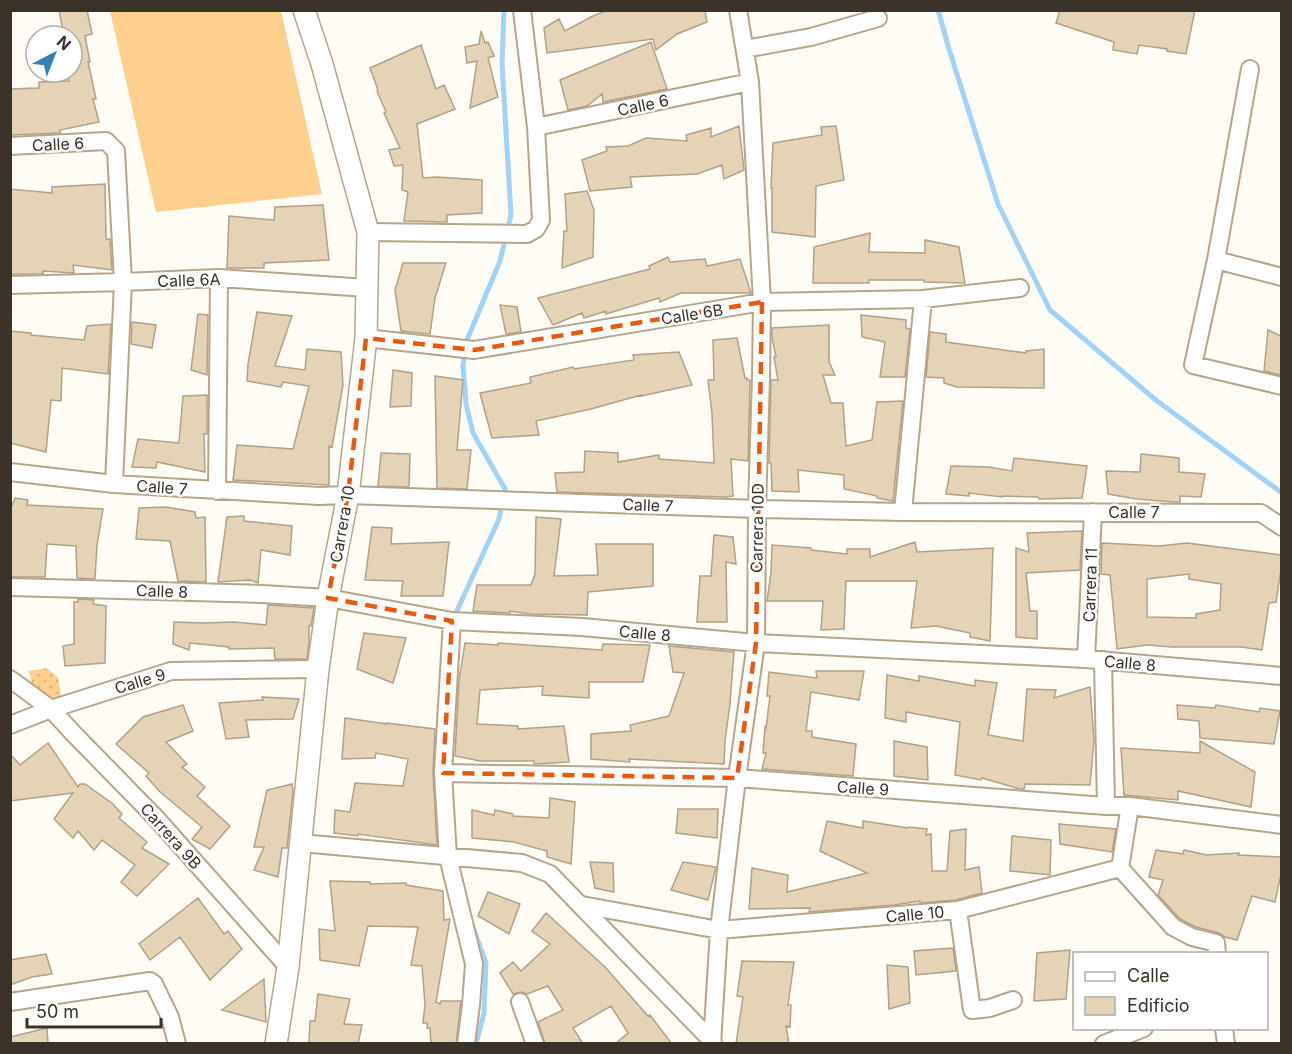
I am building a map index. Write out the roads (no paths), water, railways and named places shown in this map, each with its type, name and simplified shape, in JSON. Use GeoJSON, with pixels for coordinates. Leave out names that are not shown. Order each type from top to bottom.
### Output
{"type":"FeatureCollection","features":[{"type":"Feature","properties":{"kind":"street","name":"Carrera 10"},"geometry":{"type":"LineString","coordinates":[[276,1044],[288,968],[318,669],[328,598],[348,495],[366,339],[368,232],[322,64],[304,10]]}},
{"type":"Feature","properties":{"kind":"street"},"geometry":{"type":"LineString","coordinates":[[368,232],[527,234],[536,229],[541,220],[536,127],[522,10]]}},
{"type":"Feature","properties":{"kind":"street","name":"Carrera 10D"},"geometry":{"type":"LineString","coordinates":[[712,1043],[719,930],[756,643],[762,302],[750,82],[738,10]]}},
{"type":"Feature","properties":{"kind":"street"},"geometry":{"type":"LineString","coordinates":[[745,49],[811,37],[878,18]]}},
{"type":"Feature","properties":{"kind":"street"},"geometry":{"type":"LineString","coordinates":[[1250,69],[1216,260],[1192,365],[1281,386]]}},
{"type":"Feature","properties":{"kind":"street","name":"Calle 6"},"geometry":{"type":"LineString","coordinates":[[536,127],[750,82]]}},
{"type":"Feature","properties":{"kind":"street","name":"Calle 6"},"geometry":{"type":"LineString","coordinates":[[10,146],[106,141],[116,151],[123,282]]}},
{"type":"Feature","properties":{"kind":"street"},"geometry":{"type":"LineString","coordinates":[[1216,260],[1281,277]]}},
{"type":"Feature","properties":{"kind":"street"},"geometry":{"type":"LineString","coordinates":[[217,491],[219,278]]}},
{"type":"Feature","properties":{"kind":"street","name":"Calle 6A"},"geometry":{"type":"LineString","coordinates":[[10,285],[219,278],[367,288]]}},
{"type":"Feature","properties":{"kind":"street"},"geometry":{"type":"LineString","coordinates":[[114,484],[123,282]]}},
{"type":"Feature","properties":{"kind":"street","name":"Calle 6B"},"geometry":{"type":"LineString","coordinates":[[366,339],[466,349],[762,302],[923,299],[1020,288]]}},
{"type":"Feature","properties":{"kind":"street"},"geometry":{"type":"LineString","coordinates":[[903,512],[923,299]]}},
{"type":"Feature","properties":{"kind":"street","name":"Calle 7"},"geometry":{"type":"LineString","coordinates":[[10,472],[114,484],[319,496],[903,512],[1261,513],[1281,527]]}},
{"type":"Feature","properties":{"kind":"street","name":"Carrera 11"},"geometry":{"type":"LineString","coordinates":[[1093,512],[1095,659],[1106,806]]}},
{"type":"Feature","properties":{"kind":"street","name":"Calle 8"},"geometry":{"type":"LineString","coordinates":[[10,587],[328,598],[452,621],[582,627],[756,643],[1095,659],[1281,676]]}},
{"type":"Feature","properties":{"kind":"street"},"geometry":{"type":"LineString","coordinates":[[452,621],[443,773],[448,857],[474,964],[466,1044]]}},
{"type":"Feature","properties":{"kind":"street","name":"Calle 9"},"geometry":{"type":"LineString","coordinates":[[51,709],[171,670],[318,669]]}},
{"type":"Feature","properties":{"kind":"street"},"geometry":{"type":"LineString","coordinates":[[10,679],[51,709]]}},
{"type":"Feature","properties":{"kind":"street"},"geometry":{"type":"LineString","coordinates":[[10,725],[51,709]]}},
{"type":"Feature","properties":{"kind":"street","name":"Carrera 9B"},"geometry":{"type":"LineString","coordinates":[[51,709],[156,818],[288,968]]}},
{"type":"Feature","properties":{"kind":"street","name":"Calle 9"},"geometry":{"type":"LineString","coordinates":[[443,773],[737,778],[1130,806],[1281,825]]}},
{"type":"Feature","properties":{"kind":"street"},"geometry":{"type":"LineString","coordinates":[[1130,806],[1120,868],[1173,927],[1216,948]]}},
{"type":"Feature","properties":{"kind":"street"},"geometry":{"type":"LineString","coordinates":[[301,843],[522,863],[550,874],[712,1043]]}},
{"type":"Feature","properties":{"kind":"street","name":"Calle 10"},"geometry":{"type":"LineString","coordinates":[[582,905],[719,930],[958,910],[1120,868]]}},
{"type":"Feature","properties":{"kind":"street"},"geometry":{"type":"LineString","coordinates":[[958,910],[972,1011],[1013,1000]]}},
{"type":"Feature","properties":{"kind":"street"},"geometry":{"type":"LineString","coordinates":[[10,1002],[150,981],[154,984],[170,1017],[177,1044]]}},
{"type":"Feature","properties":{"kind":"street"},"geometry":{"type":"LineString","coordinates":[[520,1002],[535,1044]]}},
{"type":"Feature","properties":{"kind":"street"},"geometry":{"type":"LineString","coordinates":[[1104,1044],[1141,1030]]}},
{"type":"Feature","properties":{"kind":"waterway"},"geometry":{"type":"LineString","coordinates":[[454,619],[499,519],[505,489],[473,433],[466,404],[463,365],[467,340],[500,261],[511,215],[502,64],[504,10]]}},
{"type":"Feature","properties":{"kind":"waterway"},"geometry":{"type":"LineString","coordinates":[[938,10],[998,204],[1050,310],[1157,401],[1282,493]]}},
{"type":"Feature","properties":{"kind":"waterway"},"geometry":{"type":"LineString","coordinates":[[473,927],[486,963],[484,1013],[476,1044]]}}]}
